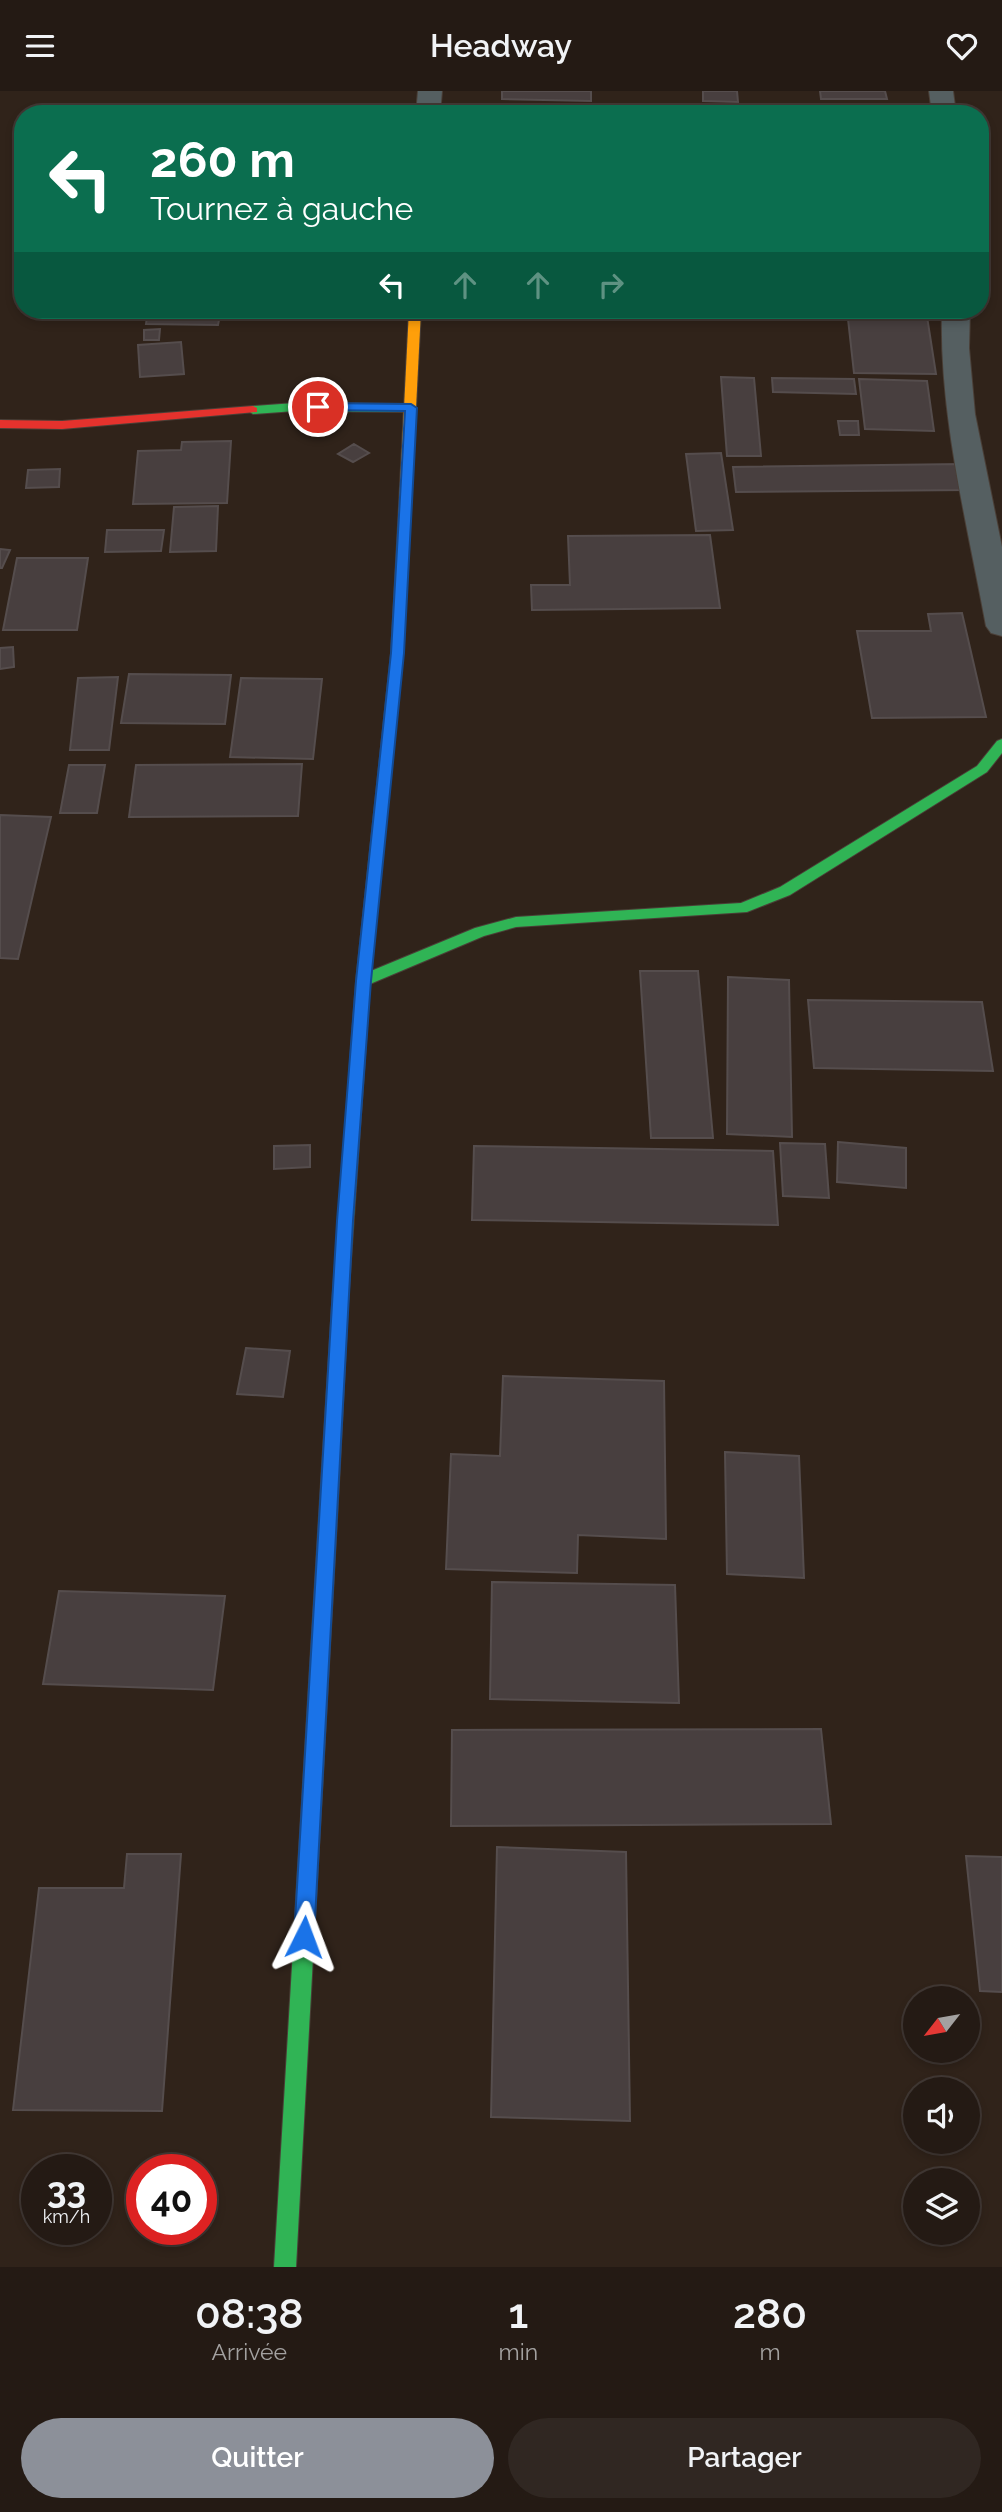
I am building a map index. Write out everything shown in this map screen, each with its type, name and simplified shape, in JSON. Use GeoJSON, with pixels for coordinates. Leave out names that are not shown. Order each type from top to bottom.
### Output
{"type":"FeatureCollection","features":[{"type":"Feature","properties":{"kind":"street"},"geometry":{"type":"LineString","coordinates":[[285,2267],[343,1249],[363,981],[397,653],[415,319]]}},
{"type":"Feature","properties":{"kind":"street"},"geometry":{"type":"LineString","coordinates":[[957,319],[955,348],[961,414],[1002,626]]}},
{"type":"Feature","properties":{"kind":"street"},"geometry":{"type":"LineString","coordinates":[[0,424],[62,425],[295,407],[411,408]]}},
{"type":"Feature","properties":{"kind":"street"},"geometry":{"type":"LineString","coordinates":[[363,981],[480,932],[516,922],[742,908],[785,891],[982,769],[1002,744]]}},
{"type":"Feature","properties":{"kind":"building"},"geometry":{"type":"Polygon","coordinates":[[[502,91],[591,91],[591,101],[502,99],[502,91]]]}},
{"type":"Feature","properties":{"kind":"building"},"geometry":{"type":"Polygon","coordinates":[[[703,91],[737,91],[738,102],[703,101],[703,91]]]}},
{"type":"Feature","properties":{"kind":"building"},"geometry":{"type":"Polygon","coordinates":[[[820,91],[885,91],[887,99],[821,99],[820,91]]]}},
{"type":"Feature","properties":{"kind":"building"},"geometry":{"type":"Polygon","coordinates":[[[147,319],[219,319],[218,325],[146,324],[147,319]]]}},
{"type":"Feature","properties":{"kind":"building"},"geometry":{"type":"Polygon","coordinates":[[[848,319],[927,319],[936,374],[854,373],[848,319]]]}},
{"type":"Feature","properties":{"kind":"building"},"geometry":{"type":"Polygon","coordinates":[[[160,329],[159,340],[144,340],[144,330],[160,329]]]}},
{"type":"Feature","properties":{"kind":"building"},"geometry":{"type":"Polygon","coordinates":[[[181,342],[184,374],[140,377],[138,345],[181,342]]]}},
{"type":"Feature","properties":{"kind":"building"},"geometry":{"type":"Polygon","coordinates":[[[721,377],[754,378],[761,456],[727,456],[721,377]]]}},
{"type":"Feature","properties":{"kind":"building"},"geometry":{"type":"Polygon","coordinates":[[[772,378],[854,379],[856,394],[773,392],[772,378]]]}},
{"type":"Feature","properties":{"kind":"building"},"geometry":{"type":"Polygon","coordinates":[[[859,379],[927,381],[934,431],[865,429],[859,379]]]}},
{"type":"Feature","properties":{"kind":"building"},"geometry":{"type":"Polygon","coordinates":[[[838,421],[858,421],[859,435],[840,435],[838,421]]]}},
{"type":"Feature","properties":{"kind":"building"},"geometry":{"type":"Polygon","coordinates":[[[231,441],[227,503],[133,504],[138,451],[181,450],[182,442],[231,441]]]}},
{"type":"Feature","properties":{"kind":"building"},"geometry":{"type":"Polygon","coordinates":[[[354,444],[369,453],[353,462],[338,454],[354,444]]]}},
{"type":"Feature","properties":{"kind":"building"},"geometry":{"type":"Polygon","coordinates":[[[721,453],[733,530],[696,531],[686,454],[721,453]]]}},
{"type":"Feature","properties":{"kind":"building"},"geometry":{"type":"Polygon","coordinates":[[[962,464],[968,490],[736,492],[733,467],[962,464]]]}},
{"type":"Feature","properties":{"kind":"building"},"geometry":{"type":"Polygon","coordinates":[[[60,469],[59,487],[26,488],[28,470],[60,469]]]}},
{"type":"Feature","properties":{"kind":"building"},"geometry":{"type":"Polygon","coordinates":[[[218,506],[216,551],[170,552],[174,507],[218,506]]]}},
{"type":"Feature","properties":{"kind":"building"},"geometry":{"type":"Polygon","coordinates":[[[107,530],[164,530],[161,551],[105,552],[107,530]]]}},
{"type":"Feature","properties":{"kind":"building"},"geometry":{"type":"Polygon","coordinates":[[[710,535],[720,608],[532,610],[531,585],[570,585],[568,536],[710,535]]]}},
{"type":"Feature","properties":{"kind":"building"},"geometry":{"type":"Polygon","coordinates":[[[0,549],[10,550],[2,568],[0,568],[0,549]]]}},
{"type":"Feature","properties":{"kind":"building"},"geometry":{"type":"Polygon","coordinates":[[[17,558],[88,558],[77,630],[3,630],[17,558]]]}},
{"type":"Feature","properties":{"kind":"building"},"geometry":{"type":"Polygon","coordinates":[[[962,613],[986,717],[872,718],[857,631],[931,631],[928,614],[962,613]]]}},
{"type":"Feature","properties":{"kind":"building"},"geometry":{"type":"Polygon","coordinates":[[[13,647],[14,667],[0,669],[0,648],[13,647]]]}},
{"type":"Feature","properties":{"kind":"building"},"geometry":{"type":"Polygon","coordinates":[[[129,674],[231,675],[225,724],[121,723],[129,674]]]}},
{"type":"Feature","properties":{"kind":"building"},"geometry":{"type":"Polygon","coordinates":[[[118,677],[109,750],[70,750],[78,678],[118,677]]]}},
{"type":"Feature","properties":{"kind":"building"},"geometry":{"type":"Polygon","coordinates":[[[241,678],[322,679],[313,759],[230,757],[241,678]]]}},
{"type":"Feature","properties":{"kind":"building"},"geometry":{"type":"Polygon","coordinates":[[[302,764],[298,816],[129,817],[136,765],[302,764]]]}},
{"type":"Feature","properties":{"kind":"building"},"geometry":{"type":"Polygon","coordinates":[[[69,765],[105,765],[97,813],[60,813],[69,765]]]}},
{"type":"Feature","properties":{"kind":"building"},"geometry":{"type":"Polygon","coordinates":[[[0,815],[51,817],[18,959],[0,958],[0,815]]]}},
{"type":"Feature","properties":{"kind":"building"},"geometry":{"type":"Polygon","coordinates":[[[640,971],[698,971],[713,1138],[651,1138],[640,971]]]}},
{"type":"Feature","properties":{"kind":"building"},"geometry":{"type":"Polygon","coordinates":[[[728,977],[789,980],[792,1137],[727,1134],[728,977]]]}},
{"type":"Feature","properties":{"kind":"building"},"geometry":{"type":"Polygon","coordinates":[[[808,1000],[982,1002],[993,1071],[814,1068],[808,1000]]]}},
{"type":"Feature","properties":{"kind":"building"},"geometry":{"type":"Polygon","coordinates":[[[838,1142],[906,1148],[906,1188],[837,1182],[838,1142]]]}},
{"type":"Feature","properties":{"kind":"building"},"geometry":{"type":"Polygon","coordinates":[[[780,1143],[825,1144],[829,1198],[783,1196],[780,1143]]]}},
{"type":"Feature","properties":{"kind":"building"},"geometry":{"type":"Polygon","coordinates":[[[310,1145],[310,1167],[274,1169],[274,1146],[310,1145]]]}},
{"type":"Feature","properties":{"kind":"building"},"geometry":{"type":"Polygon","coordinates":[[[474,1146],[773,1151],[778,1225],[472,1220],[474,1146]]]}},
{"type":"Feature","properties":{"kind":"building"},"geometry":{"type":"Polygon","coordinates":[[[246,1348],[290,1351],[283,1397],[237,1394],[246,1348]]]}},
{"type":"Feature","properties":{"kind":"building"},"geometry":{"type":"Polygon","coordinates":[[[503,1376],[664,1381],[666,1539],[578,1535],[577,1573],[446,1569],[451,1454],[500,1456],[503,1376]]]}},
{"type":"Feature","properties":{"kind":"building"},"geometry":{"type":"Polygon","coordinates":[[[725,1452],[799,1456],[804,1578],[727,1574],[725,1452]]]}},
{"type":"Feature","properties":{"kind":"building"},"geometry":{"type":"Polygon","coordinates":[[[492,1582],[675,1585],[679,1703],[490,1699],[492,1582]]]}},
{"type":"Feature","properties":{"kind":"building"},"geometry":{"type":"Polygon","coordinates":[[[59,1591],[225,1596],[213,1690],[43,1684],[59,1591]]]}},
{"type":"Feature","properties":{"kind":"building"},"geometry":{"type":"Polygon","coordinates":[[[821,1729],[831,1824],[451,1826],[452,1730],[821,1729]]]}},
{"type":"Feature","properties":{"kind":"building"},"geometry":{"type":"Polygon","coordinates":[[[497,1847],[626,1852],[630,2121],[491,2117],[497,1847]]]}},
{"type":"Feature","properties":{"kind":"building"},"geometry":{"type":"Polygon","coordinates":[[[127,1854],[181,1854],[162,2111],[13,2110],[39,1888],[124,1888],[127,1854]]]}},
{"type":"Feature","properties":{"kind":"building"},"geometry":{"type":"Polygon","coordinates":[[[966,1856],[1002,1857],[1002,1992],[980,1991],[966,1856]]]}},
{"type":"Feature","properties":{"kind":"traffic: fast"},"geometry":{"type":"LineString","coordinates":[[253,410],[295,407],[411,408]]}},
{"type":"Feature","properties":{"kind":"traffic: fast"},"geometry":{"type":"LineString","coordinates":[[340,1304],[363,981],[397,653],[404,525]]}},
{"type":"Feature","properties":{"kind":"traffic: fast"},"geometry":{"type":"LineString","coordinates":[[363,981],[480,932],[516,922],[742,908],[785,891],[982,769],[1002,744]]}},
{"type":"Feature","properties":{"kind":"traffic: fast"},"geometry":{"type":"LineString","coordinates":[[285,2267],[331,1465]]}},
{"type":"Feature","properties":{"kind":"traffic: slow"},"geometry":{"type":"LineString","coordinates":[[404,525],[415,319]]}},
{"type":"Feature","properties":{"kind":"traffic: jam"},"geometry":{"type":"LineString","coordinates":[[0,424],[62,425],[253,410]]}},
{"type":"Feature","properties":{"kind":"traffic: jam"},"geometry":{"type":"LineString","coordinates":[[331,1465],[340,1304]]}},
{"type":"Feature","properties":{"kind":"route"},"geometry":{"type":"LineString","coordinates":[[304,1937],[345,1221],[363,981],[397,653],[411,408],[318,407]]}}]}
